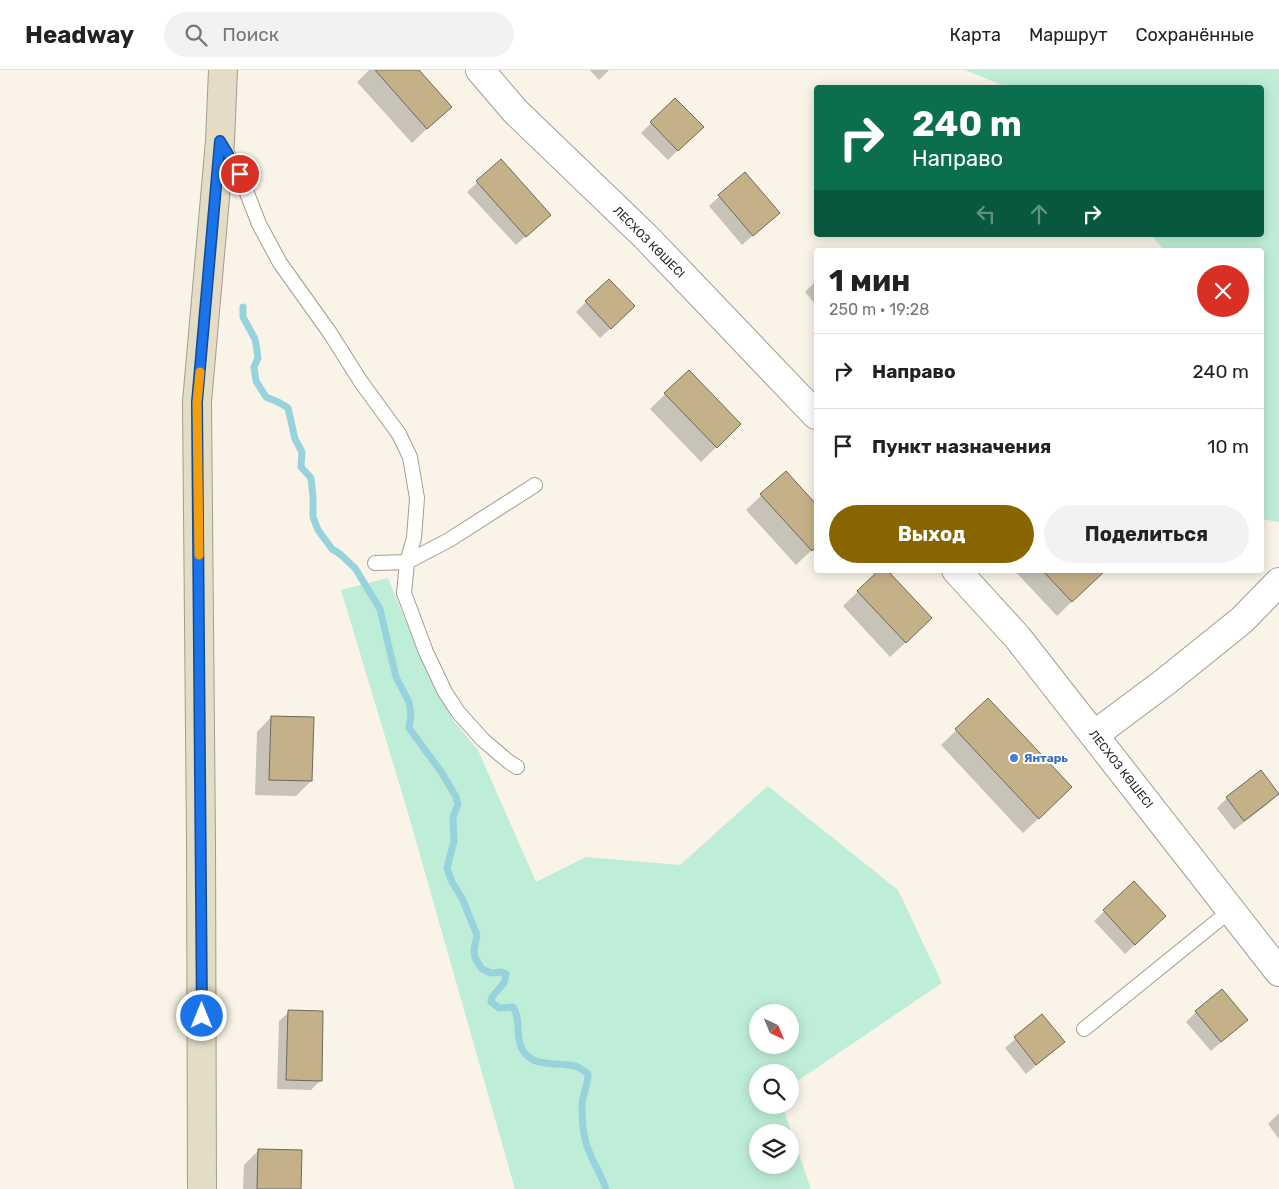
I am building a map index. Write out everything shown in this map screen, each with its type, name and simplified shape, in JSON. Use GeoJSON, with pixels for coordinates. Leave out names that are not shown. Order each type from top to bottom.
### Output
{"type":"FeatureCollection","features":[{"type":"Feature","properties":{"kind":"street"},"geometry":{"type":"LineString","coordinates":[[202,1189],[197,402],[220,141],[223,70]]}},
{"type":"Feature","properties":{"kind":"street","name":"ЛЕСХОЗ КӨШЕСІ"},"geometry":{"type":"LineString","coordinates":[[480,70],[515,111],[646,237],[814,414]]}},
{"type":"Feature","properties":{"kind":"street","name":"ЛЕСХОЗ КӨШЕСІ"},"geometry":{"type":"LineString","coordinates":[[959,573],[1018,638],[1279,972]]}},
{"type":"Feature","properties":{"kind":"street"},"geometry":{"type":"LineString","coordinates":[[1094,736],[1242,620],[1279,582]]}},
{"type":"Feature","properties":{"kind":"lane"},"geometry":{"type":"LineString","coordinates":[[220,141],[240,174],[259,224],[280,264],[399,434],[410,458],[417,498],[414,538],[407,562],[404,593],[426,652],[445,692],[458,712],[483,740],[509,762],[517,766]]}},
{"type":"Feature","properties":{"kind":"lane"},"geometry":{"type":"LineString","coordinates":[[375,563],[407,562],[449,540],[535,485]]}},
{"type":"Feature","properties":{"kind":"lane"},"geometry":{"type":"LineString","coordinates":[[1084,1029],[1231,910]]}},
{"type":"Feature","properties":{"kind":"green space"},"geometry":{"type":"Polygon","coordinates":[[[965,70],[1279,70],[1279,522],[1264,520],[1264,248],[1162,248],[1153,237],[1264,237],[1264,85],[1002,85],[965,70]]]}},
{"type":"Feature","properties":{"kind":"green space"},"geometry":{"type":"Polygon","coordinates":[[[388,578],[427,673],[453,720],[478,750],[536,882],[586,857],[680,865],[768,786],[898,890],[942,983],[799,1080],[799,1064],[749,1064],[749,1114],[785,1114],[789,1124],[749,1124],[749,1174],[799,1174],[799,1154],[811,1189],[515,1189],[406,806],[341,590],[388,578]]]}},
{"type":"Feature","properties":{"kind":"building"},"geometry":{"type":"Polygon","coordinates":[[[375,70],[419,70],[452,107],[427,129],[375,70]]]}},
{"type":"Feature","properties":{"kind":"building"},"geometry":{"type":"Polygon","coordinates":[[[675,98],[704,127],[678,151],[650,122],[675,98]]]}},
{"type":"Feature","properties":{"kind":"building"},"geometry":{"type":"Polygon","coordinates":[[[501,159],[551,215],[526,237],[476,181],[501,159]]]}},
{"type":"Feature","properties":{"kind":"building"},"geometry":{"type":"Polygon","coordinates":[[[745,172],[780,213],[753,236],[718,195],[745,172]]]}},
{"type":"Feature","properties":{"kind":"building"},"geometry":{"type":"Polygon","coordinates":[[[609,279],[635,306],[611,329],[585,301],[609,279]]]}},
{"type":"Feature","properties":{"kind":"building"},"geometry":{"type":"Polygon","coordinates":[[[689,370],[741,424],[717,448],[664,393],[689,370]]]}},
{"type":"Feature","properties":{"kind":"building"},"geometry":{"type":"Polygon","coordinates":[[[786,471],[814,502],[814,548],[812,551],[760,494],[786,471]]]}},
{"type":"Feature","properties":{"kind":"building"},"geometry":{"type":"Polygon","coordinates":[[[876,573],[890,573],[932,618],[906,643],[857,591],[876,573]]]}},
{"type":"Feature","properties":{"kind":"building"},"geometry":{"type":"Polygon","coordinates":[[[1045,573],[1103,573],[1072,602],[1045,573]]]}},
{"type":"Feature","properties":{"kind":"building","name":"Янтарь"},"geometry":{"type":"Polygon","coordinates":[[[988,698],[1072,787],[1039,819],[955,729],[988,698]]]}},
{"type":"Feature","properties":{"kind":"building"},"geometry":{"type":"Polygon","coordinates":[[[271,716],[314,717],[312,781],[269,780],[271,716]]]}},
{"type":"Feature","properties":{"kind":"building"},"geometry":{"type":"Polygon","coordinates":[[[1261,770],[1279,794],[1244,821],[1226,797],[1261,770]]]}},
{"type":"Feature","properties":{"kind":"building"},"geometry":{"type":"Polygon","coordinates":[[[1134,881],[1166,916],[1135,945],[1103,910],[1134,881]]]}},
{"type":"Feature","properties":{"kind":"building"},"geometry":{"type":"Polygon","coordinates":[[[1222,989],[1248,1020],[1221,1042],[1195,1011],[1222,989]]]}},
{"type":"Feature","properties":{"kind":"building"},"geometry":{"type":"Polygon","coordinates":[[[288,1010],[323,1011],[322,1081],[286,1080],[288,1010]]]}},
{"type":"Feature","properties":{"kind":"building"},"geometry":{"type":"Polygon","coordinates":[[[1042,1014],[1065,1042],[1036,1065],[1014,1037],[1042,1014]]]}},
{"type":"Feature","properties":{"kind":"building"},"geometry":{"type":"Polygon","coordinates":[[[258,1149],[302,1150],[301,1189],[257,1189],[258,1149]]]}},
{"type":"Feature","properties":{"kind":"waterway"},"geometry":{"type":"LineString","coordinates":[[243,307],[243,317],[256,344],[258,358],[254,367],[256,381],[266,397],[288,408],[295,439],[302,452],[301,467],[311,478],[313,517],[318,530],[332,549],[355,568],[380,609],[396,677],[409,702],[411,715],[409,728],[442,773],[456,797],[458,804],[453,817],[454,841],[447,868],[477,935],[474,949],[475,958],[482,969],[491,973],[501,972],[506,974],[504,983],[492,997],[491,1002],[499,1008],[513,1007],[516,1012],[519,1041],[524,1052],[529,1057],[548,1064],[577,1067],[588,1074],[582,1103],[584,1132],[589,1152],[606,1189]]}},
{"type":"Feature","properties":{"kind":"slow traffic"},"geometry":{"type":"LineString","coordinates":[[199,555],[197,402],[200,372]]}},
{"type":"Feature","properties":{"kind":"place","name":"Янтарь"},"geometry":{"type":"Point","coordinates":[1014,758]}},
{"type":"Feature","properties":{"kind":"route"},"geometry":{"type":"LineString","coordinates":[[202,1016],[197,402],[220,141],[240,174]]}}]}
